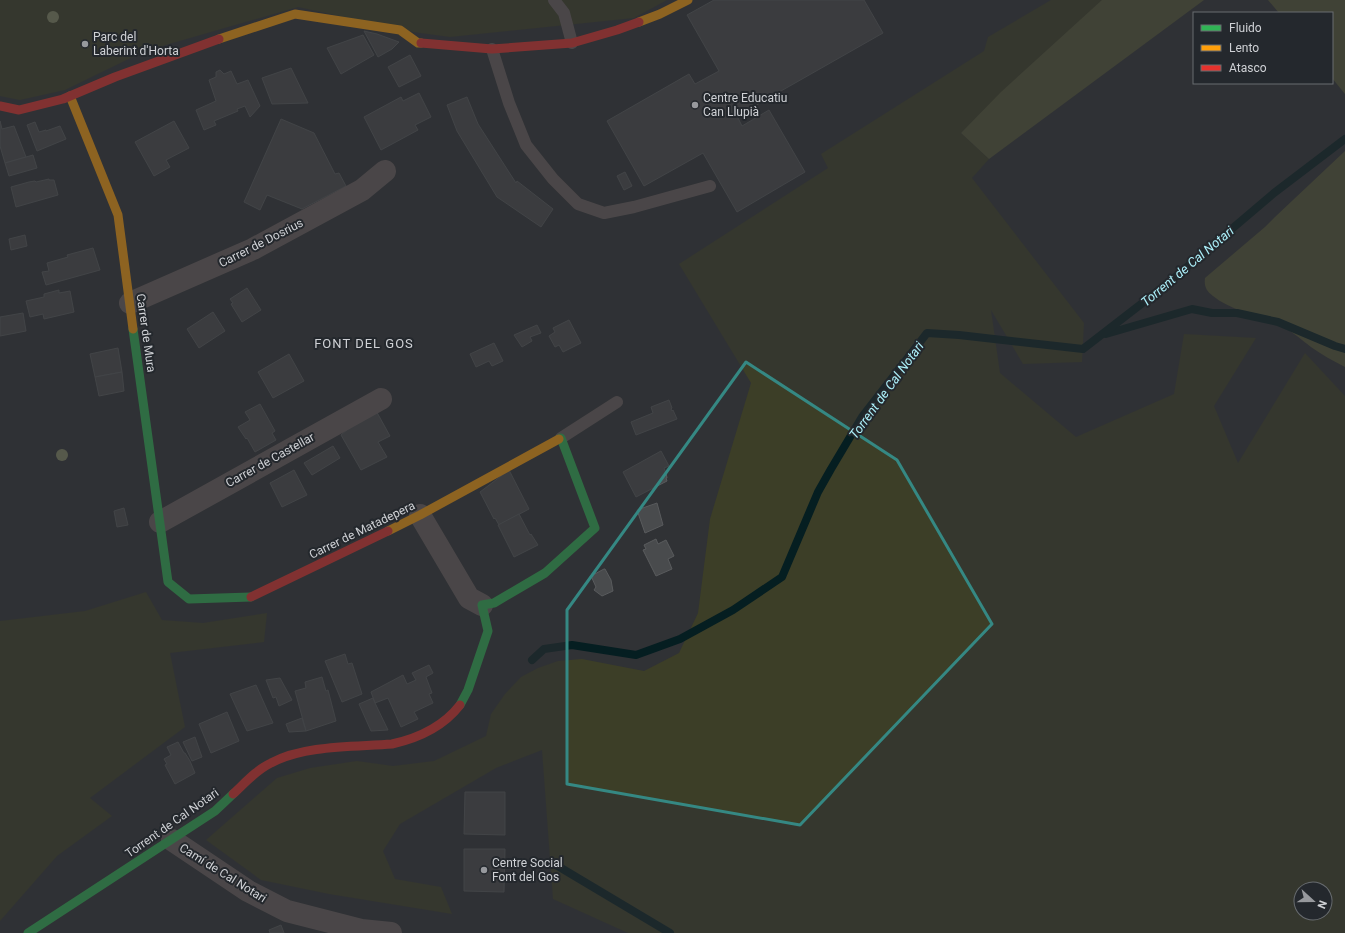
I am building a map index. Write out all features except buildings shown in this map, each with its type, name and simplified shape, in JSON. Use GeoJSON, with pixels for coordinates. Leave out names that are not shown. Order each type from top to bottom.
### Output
{"type":"FeatureCollection","features":[{"type":"Feature","properties":{"kind":"street"},"geometry":{"type":"LineString","coordinates":[[0,106],[19,110],[70,96],[189,49],[295,14],[400,30],[418,43],[492,49],[572,43],[617,30],[660,14],[688,0]]}},
{"type":"Feature","properties":{"kind":"street","name":"Carrer de Mura"},"geometry":{"type":"LineString","coordinates":[[70,96],[118,215],[168,582]]}},
{"type":"Feature","properties":{"kind":"street","name":"Carrer de Dosrius"},"geometry":{"type":"LineString","coordinates":[[130,303],[253,249],[362,190],[385,171]]}},
{"type":"Feature","properties":{"kind":"street","name":"Carrer de Castellar"},"geometry":{"type":"LineString","coordinates":[[160,522],[381,399]]}},
{"type":"Feature","properties":{"kind":"street"},"geometry":{"type":"LineString","coordinates":[[420,515],[469,598],[482,605],[494,603],[545,573],[595,528],[561,438]]}},
{"type":"Feature","properties":{"kind":"street","name":"Carrer de Matadepera"},"geometry":{"type":"LineString","coordinates":[[168,582],[189,599],[251,597],[420,515],[561,438]]}},
{"type":"Feature","properties":{"kind":"street","name":"Torrent de Cal Notari"},"geometry":{"type":"LineString","coordinates":[[28,933],[172,840],[215,810],[258,771],[280,758],[290,754],[310,750],[404,742],[427,732],[445,720],[465,699],[488,631],[482,605]]}},
{"type":"Feature","properties":{"kind":"street","name":"Camí de Cal Notari"},"geometry":{"type":"LineString","coordinates":[[172,840],[248,891],[287,911],[361,930],[391,933]]}},
{"type":"Feature","properties":{"kind":"lane"},"geometry":{"type":"LineString","coordinates":[[554,0],[564,13],[572,43]]}},
{"type":"Feature","properties":{"kind":"lane"},"geometry":{"type":"LineString","coordinates":[[492,49],[509,103],[526,145],[553,179],[578,204],[604,213],[634,207],[710,186]]}},
{"type":"Feature","properties":{"kind":"lane"},"geometry":{"type":"LineString","coordinates":[[561,438],[617,402]]}},
{"type":"Feature","properties":{"kind":"highlighted area"},"geometry":{"type":"Polygon","coordinates":[[[746,362],[897,460],[992,624],[800,825],[567,784],[567,610],[746,362]]]}},
{"type":"Feature","properties":{"kind":"green space","name":"Parc del Laberint d'Horta"},"geometry":{"type":"Polygon","coordinates":[[[0,0],[667,0],[634,18],[450,37],[413,32],[298,7],[145,51],[65,90],[20,100],[0,96],[0,0]]]}},
{"type":"Feature","properties":{"kind":"green space"},"geometry":{"type":"Polygon","coordinates":[[[1051,0],[1103,0],[961,133],[989,159],[972,178],[1084,323],[1082,362],[1023,364],[991,310],[1000,373],[1076,437],[1174,394],[1184,334],[1256,338],[1214,406],[1238,463],[1305,353],[1345,396],[1345,933],[628,933],[553,899],[542,750],[496,768],[400,824],[383,851],[395,879],[441,887],[452,914],[329,894],[261,880],[206,840],[277,778],[310,768],[357,761],[393,766],[434,761],[486,736],[491,714],[505,694],[521,677],[538,668],[558,661],[582,659],[644,671],[679,653],[698,613],[710,519],[751,383],[679,264],[828,168],[821,154],[984,51],[988,37],[1051,0]]]}},
{"type":"Feature","properties":{"kind":"green space"},"geometry":{"type":"Polygon","coordinates":[[[1102,0],[1204,0],[989,159],[961,133],[1001,92],[1102,0]]]}},
{"type":"Feature","properties":{"kind":"green space"},"geometry":{"type":"Polygon","coordinates":[[[1268,0],[1345,0],[1345,94],[1333,79],[1333,12],[1278,12],[1268,0]]]}},
{"type":"Feature","properties":{"kind":"green space"},"geometry":{"type":"Polygon","coordinates":[[[1345,151],[1345,367],[1311,347],[1283,327],[1266,319],[1238,310],[1213,296],[1205,286],[1205,278],[1265,227],[1345,151]]]}},
{"type":"Feature","properties":{"kind":"green space"},"geometry":{"type":"Polygon","coordinates":[[[146,592],[162,620],[203,623],[267,613],[264,642],[170,653],[185,727],[90,798],[112,816],[57,856],[0,921],[0,621],[85,611],[146,592]]]}},
{"type":"Feature","properties":{"kind":"waterway","name":"Torrent de Cal Notari"},"geometry":{"type":"LineString","coordinates":[[532,660],[544,649],[572,645],[636,655],[680,639],[733,610],[782,577],[818,492],[831,469],[862,417],[927,333],[959,335],[1083,349],[1167,284],[1274,193],[1345,139]]}},
{"type":"Feature","properties":{"kind":"waterway"},"geometry":{"type":"LineString","coordinates":[[1106,334],[1192,309],[1212,313],[1237,313],[1278,322],[1345,349]]}},
{"type":"Feature","properties":{"kind":"waterway"},"geometry":{"type":"LineString","coordinates":[[556,865],[670,933]]}},
{"type":"Feature","properties":{"kind":"traffic: fast"},"geometry":{"type":"LineString","coordinates":[[133,329],[168,582],[189,599],[251,597]]}},
{"type":"Feature","properties":{"kind":"traffic: fast"},"geometry":{"type":"LineString","coordinates":[[460,705],[468,690],[488,631],[482,605],[494,603],[545,573],[595,528],[561,438],[559,439]]}},
{"type":"Feature","properties":{"kind":"traffic: fast"},"geometry":{"type":"LineString","coordinates":[[28,933],[215,811],[233,794]]}},
{"type":"Feature","properties":{"kind":"traffic: slow"},"geometry":{"type":"LineString","coordinates":[[639,22],[660,14],[688,0]]}},
{"type":"Feature","properties":{"kind":"traffic: slow"},"geometry":{"type":"LineString","coordinates":[[219,39],[295,14],[400,30],[418,43],[421,43]]}},
{"type":"Feature","properties":{"kind":"traffic: slow"},"geometry":{"type":"LineString","coordinates":[[70,96],[118,215],[133,329]]}},
{"type":"Feature","properties":{"kind":"traffic: slow"},"geometry":{"type":"LineString","coordinates":[[388,531],[559,439]]}},
{"type":"Feature","properties":{"kind":"traffic: jam"},"geometry":{"type":"LineString","coordinates":[[421,43],[492,49],[572,43],[639,22]]}},
{"type":"Feature","properties":{"kind":"traffic: jam"},"geometry":{"type":"LineString","coordinates":[[0,106],[19,110],[63,99],[115,77],[219,39]]}},
{"type":"Feature","properties":{"kind":"traffic: jam"},"geometry":{"type":"LineString","coordinates":[[251,597],[388,531]]}},
{"type":"Feature","properties":{"kind":"traffic: jam"},"geometry":{"type":"LineString","coordinates":[[233,794],[260,769],[284,757],[314,750],[402,742],[421,735],[446,720],[460,705]]}},
{"type":"Feature","properties":{"kind":"place","name":"Parc del Laberint d'Horta"},"geometry":{"type":"Point","coordinates":[85,44]}},
{"type":"Feature","properties":{"kind":"place","name":"Centre Educatiu Can Llupià"},"geometry":{"type":"Point","coordinates":[695,105]}},
{"type":"Feature","properties":{"kind":"place","name":"Centre Social Font del Gos"},"geometry":{"type":"Point","coordinates":[484,870]}},
{"type":"Feature","properties":{"kind":"district","name":"FONT DEL GOS"},"geometry":{"type":"Point","coordinates":[364,343]}}]}
